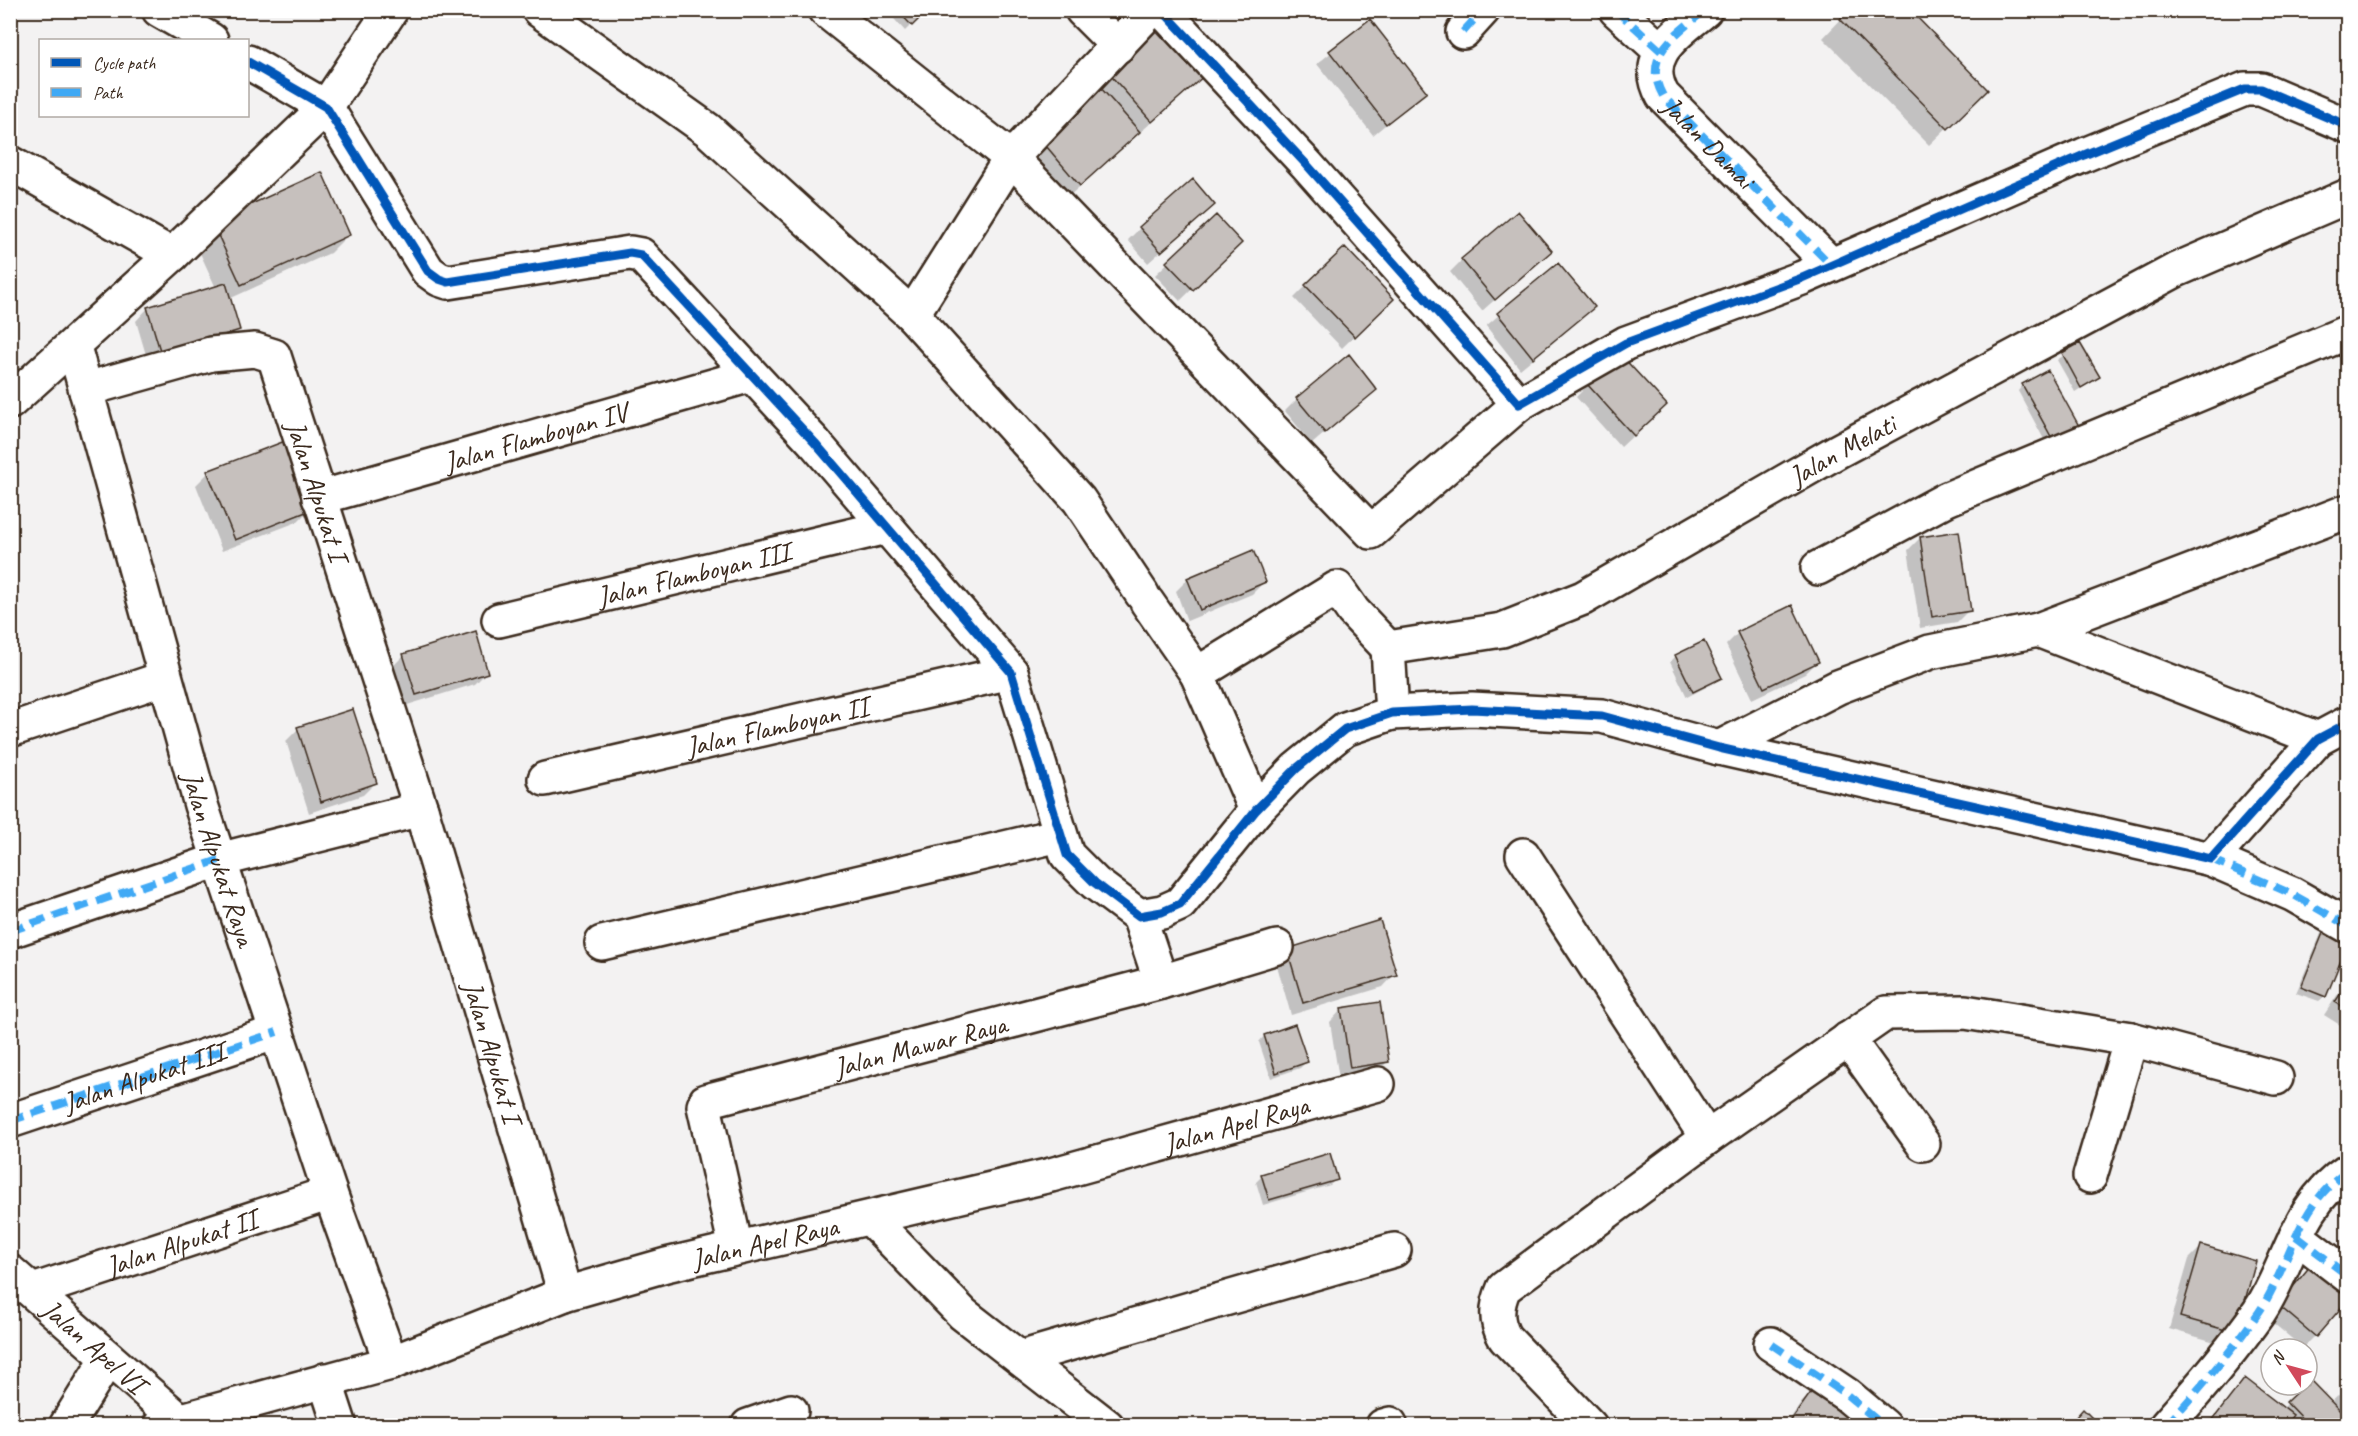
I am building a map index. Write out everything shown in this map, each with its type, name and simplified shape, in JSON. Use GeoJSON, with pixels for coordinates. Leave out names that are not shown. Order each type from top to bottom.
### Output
{"type":"FeatureCollection","features":[{"type":"Feature","properties":{"kind":"street"},"geometry":{"type":"LineString","coordinates":[[159,10],[209,39]]}},
{"type":"Feature","properties":{"kind":"street"},"geometry":{"type":"LineString","coordinates":[[10,402],[74,347],[326,107],[391,10]]}},
{"type":"Feature","properties":{"kind":"street"},"geometry":{"type":"LineString","coordinates":[[539,10],[708,130],[912,315],[1079,500],[1197,675],[1256,810]]}},
{"type":"Feature","properties":{"kind":"street"},"geometry":{"type":"LineString","coordinates":[[825,10],[1011,158],[1371,532],[1519,404],[1626,343],[1803,278],[2073,160],[2245,89],[2261,89],[2348,126]]}},
{"type":"Feature","properties":{"kind":"street"},"geometry":{"type":"LineString","coordinates":[[1082,10],[1118,46]]}},
{"type":"Feature","properties":{"kind":"street"},"geometry":{"type":"LineString","coordinates":[[912,315],[1011,158],[1151,10]]}},
{"type":"Feature","properties":{"kind":"street"},"geometry":{"type":"LineString","coordinates":[[1162,10],[1307,165],[1519,404]]}},
{"type":"Feature","properties":{"kind":"street"},"geometry":{"type":"LineString","coordinates":[[1616,10],[1661,51]]}},
{"type":"Feature","properties":{"kind":"street","name":"Jalan Damai"},"geometry":{"type":"LineString","coordinates":[[1705,10],[1672,38],[1661,51],[1655,67],[1656,83],[1663,96],[1832,265]]}},
{"type":"Feature","properties":{"kind":"street"},"geometry":{"type":"LineString","coordinates":[[249,63],[326,107],[428,271],[439,279],[448,282],[630,253],[641,255],[815,443],[1011,672],[1067,855],[1095,883],[1138,916],[1161,982]]}},
{"type":"Feature","properties":{"kind":"street"},"geometry":{"type":"LineString","coordinates":[[10,163],[172,255]]}},
{"type":"Feature","properties":{"kind":"street","name":"Jalan Melati"},"geometry":{"type":"LineString","coordinates":[[1388,648],[1502,630],[1583,598],[1838,450],[2176,270],[2348,196]]}},
{"type":"Feature","properties":{"kind":"street"},"geometry":{"type":"LineString","coordinates":[[1818,568],[1947,499],[2348,332]]}},
{"type":"Feature","properties":{"kind":"street","name":"Jalan Alpukat Raya"},"geometry":{"type":"LineString","coordinates":[[74,347],[165,678],[219,860],[330,1193],[391,1363]]}},
{"type":"Feature","properties":{"kind":"street","name":"Jalan Alpukat I"},"geometry":{"type":"LineString","coordinates":[[86,391],[211,354],[255,350],[274,356],[282,374],[319,498],[421,809],[565,1294]]}},
{"type":"Feature","properties":{"kind":"street","name":"Jalan Flamboyan IV"},"geometry":{"type":"LineString","coordinates":[[319,498],[751,375]]}},
{"type":"Feature","properties":{"kind":"street"},"geometry":{"type":"LineString","coordinates":[[1719,748],[1838,687],[1930,652],[2038,630],[2348,511]]}},
{"type":"Feature","properties":{"kind":"street","name":"Jalan Flamboyan III"},"geometry":{"type":"LineString","coordinates":[[499,620],[887,527]]}},
{"type":"Feature","properties":{"kind":"street"},"geometry":{"type":"LineString","coordinates":[[1197,675],[1337,588],[1353,611],[1388,648],[1392,713]]}},
{"type":"Feature","properties":{"kind":"street"},"geometry":{"type":"LineString","coordinates":[[2038,630],[2318,739]]}},
{"type":"Feature","properties":{"kind":"street","name":"Jalan Flamboyan II"},"geometry":{"type":"LineString","coordinates":[[545,779],[1011,672]]}},
{"type":"Feature","properties":{"kind":"street"},"geometry":{"type":"LineString","coordinates":[[10,730],[165,678]]}},
{"type":"Feature","properties":{"kind":"street"},"geometry":{"type":"LineString","coordinates":[[1138,916],[1162,912],[1180,904],[1256,810],[1296,769],[1345,729],[1392,713],[1472,709],[1602,716],[1719,748],[2211,859],[2292,894],[2348,926]]}},
{"type":"Feature","properties":{"kind":"street"},"geometry":{"type":"LineString","coordinates":[[2211,859],[2318,739],[2348,723]]}},
{"type":"Feature","properties":{"kind":"street"},"geometry":{"type":"LineString","coordinates":[[10,931],[219,860],[421,809]]}},
{"type":"Feature","properties":{"kind":"street"},"geometry":{"type":"LineString","coordinates":[[602,943],[1059,835]]}},
{"type":"Feature","properties":{"kind":"street"},"geometry":{"type":"LineString","coordinates":[[1523,855],[1707,1138]]}},
{"type":"Feature","properties":{"kind":"street","name":"Jalan Mawar Raya"},"geometry":{"type":"LineString","coordinates":[[736,1248],[704,1106],[706,1101],[1161,982],[1277,947]]}},
{"type":"Feature","properties":{"kind":"street"},"geometry":{"type":"LineString","coordinates":[[1590,1425],[1505,1338],[1497,1318],[1499,1299],[1504,1288],[1707,1138],[1886,1013],[1965,1012],[2131,1039],[2276,1078]]}},
{"type":"Feature","properties":{"kind":"street","name":"Jalan Alpukat III"},"geometry":{"type":"LineString","coordinates":[[10,1121],[277,1032]]}},
{"type":"Feature","properties":{"kind":"street"},"geometry":{"type":"LineString","coordinates":[[1848,1039],[1923,1144]]}},
{"type":"Feature","properties":{"kind":"street"},"geometry":{"type":"LineString","coordinates":[[2090,1176],[2131,1039]]}},
{"type":"Feature","properties":{"kind":"street","name":"Jalan Apel Raya"},"geometry":{"type":"LineString","coordinates":[[169,1422],[391,1363],[565,1294],[736,1248],[1051,1175],[1378,1084]]}},
{"type":"Feature","properties":{"kind":"street"},"geometry":{"type":"LineString","coordinates":[[2166,1425],[2218,1366],[2259,1311],[2308,1210],[2335,1179],[2348,1171]]}},
{"type":"Feature","properties":{"kind":"street","name":"Jalan Alpukat II"},"geometry":{"type":"LineString","coordinates":[[22,1282],[330,1193]]}},
{"type":"Feature","properties":{"kind":"street"},"geometry":{"type":"LineString","coordinates":[[870,1218],[963,1314],[1107,1425]]}},
{"type":"Feature","properties":{"kind":"street"},"geometry":{"type":"LineString","coordinates":[[2296,1236],[2348,1276]]}},
{"type":"Feature","properties":{"kind":"street"},"geometry":{"type":"LineString","coordinates":[[1020,1358],[1394,1250]]}},
{"type":"Feature","properties":{"kind":"street","name":"Jalan Apel VI"},"geometry":{"type":"LineString","coordinates":[[22,1282],[108,1358],[169,1422]]}},
{"type":"Feature","properties":{"kind":"street"},"geometry":{"type":"LineString","coordinates":[[1771,1344],[1847,1395],[1884,1425]]}},
{"type":"Feature","properties":{"kind":"street"},"geometry":{"type":"LineString","coordinates":[[66,1425],[108,1358]]}},
{"type":"Feature","properties":{"kind":"street"},"geometry":{"type":"LineString","coordinates":[[325,1380],[340,1425]]}},
{"type":"Feature","properties":{"kind":"street"},"geometry":{"type":"LineString","coordinates":[[748,1425],[791,1411]]}},
{"type":"Feature","properties":{"kind":"building"},"geometry":{"type":"Polygon","coordinates":[[[897,10],[928,10],[912,26],[897,10]]]}},
{"type":"Feature","properties":{"kind":"building"},"geometry":{"type":"Polygon","coordinates":[[[1848,10],[1910,10],[1988,90],[1948,129],[1840,19],[1848,10]]]}},
{"type":"Feature","properties":{"kind":"building"},"geometry":{"type":"Polygon","coordinates":[[[1370,19],[1427,92],[1386,124],[1329,51],[1370,19]]]}},
{"type":"Feature","properties":{"kind":"building"},"geometry":{"type":"Polygon","coordinates":[[[1158,22],[1205,75],[1152,122],[1105,69],[1158,22]]]}},
{"type":"Feature","properties":{"kind":"building"},"geometry":{"type":"Polygon","coordinates":[[[1100,87],[1140,132],[1080,186],[1041,140],[1100,87]]]}},
{"type":"Feature","properties":{"kind":"building"},"geometry":{"type":"Polygon","coordinates":[[[322,172],[350,235],[241,285],[212,222],[322,172]]]}},
{"type":"Feature","properties":{"kind":"building"},"geometry":{"type":"Polygon","coordinates":[[[1193,179],[1215,205],[1161,252],[1139,227],[1193,179]]]}},
{"type":"Feature","properties":{"kind":"building"},"geometry":{"type":"Polygon","coordinates":[[[1518,211],[1552,251],[1495,300],[1461,259],[1518,211]]]}},
{"type":"Feature","properties":{"kind":"building"},"geometry":{"type":"Polygon","coordinates":[[[1216,215],[1242,243],[1193,290],[1166,262],[1216,215]]]}},
{"type":"Feature","properties":{"kind":"building"},"geometry":{"type":"Polygon","coordinates":[[[1345,247],[1394,299],[1355,337],[1305,285],[1345,247]]]}},
{"type":"Feature","properties":{"kind":"building"},"geometry":{"type":"Polygon","coordinates":[[[1558,263],[1595,307],[1533,358],[1497,313],[1558,263]]]}},
{"type":"Feature","properties":{"kind":"building"},"geometry":{"type":"Polygon","coordinates":[[[226,283],[240,330],[161,354],[147,307],[226,283]]]}},
{"type":"Feature","properties":{"kind":"building"},"geometry":{"type":"Polygon","coordinates":[[[2080,343],[2100,377],[2081,388],[2062,353],[2080,343]]]}},
{"type":"Feature","properties":{"kind":"building"},"geometry":{"type":"Polygon","coordinates":[[[1349,354],[1377,390],[1325,433],[1296,398],[1349,354]]]}},
{"type":"Feature","properties":{"kind":"building"},"geometry":{"type":"Polygon","coordinates":[[[1620,354],[1667,405],[1634,436],[1587,384],[1620,354]]]}},
{"type":"Feature","properties":{"kind":"building"},"geometry":{"type":"Polygon","coordinates":[[[2048,370],[2079,426],[2053,440],[2022,384],[2048,370]]]}},
{"type":"Feature","properties":{"kind":"building"},"geometry":{"type":"Polygon","coordinates":[[[285,441],[311,510],[235,540],[207,471],[285,441]]]}},
{"type":"Feature","properties":{"kind":"building"},"geometry":{"type":"Polygon","coordinates":[[[1959,531],[1971,611],[1932,617],[1920,537],[1959,531]]]}},
{"type":"Feature","properties":{"kind":"building"},"geometry":{"type":"Polygon","coordinates":[[[1253,550],[1266,582],[1200,610],[1187,578],[1253,550]]]}},
{"type":"Feature","properties":{"kind":"building"},"geometry":{"type":"Polygon","coordinates":[[[1792,605],[1819,662],[1764,688],[1737,632],[1792,605]]]}},
{"type":"Feature","properties":{"kind":"building"},"geometry":{"type":"Polygon","coordinates":[[[476,631],[488,673],[416,695],[403,654],[476,631]]]}},
{"type":"Feature","properties":{"kind":"building"},"geometry":{"type":"Polygon","coordinates":[[[1704,641],[1722,678],[1693,692],[1675,655],[1704,641]]]}},
{"type":"Feature","properties":{"kind":"building"},"geometry":{"type":"Polygon","coordinates":[[[353,709],[377,783],[321,802],[297,727],[353,709]]]}},
{"type":"Feature","properties":{"kind":"building"},"geometry":{"type":"Polygon","coordinates":[[[1380,920],[1397,975],[1303,1003],[1287,949],[1380,920]]]}},
{"type":"Feature","properties":{"kind":"building"},"geometry":{"type":"Polygon","coordinates":[[[2328,921],[2348,929],[2348,943],[2326,997],[2301,987],[2328,921]]]}},
{"type":"Feature","properties":{"kind":"building"},"geometry":{"type":"Polygon","coordinates":[[[2348,983],[2348,1010],[2335,1002],[2348,983]]]}},
{"type":"Feature","properties":{"kind":"building"},"geometry":{"type":"Polygon","coordinates":[[[1380,1002],[1389,1062],[1350,1068],[1341,1008],[1380,1002]]]}},
{"type":"Feature","properties":{"kind":"building"},"geometry":{"type":"Polygon","coordinates":[[[1295,1024],[1308,1062],[1276,1073],[1264,1035],[1295,1024]]]}},
{"type":"Feature","properties":{"kind":"building"},"geometry":{"type":"Polygon","coordinates":[[[1330,1153],[1338,1180],[1269,1200],[1261,1174],[1330,1153]]]}},
{"type":"Feature","properties":{"kind":"building"},"geometry":{"type":"Polygon","coordinates":[[[2201,1245],[2256,1261],[2236,1333],[2180,1317],[2201,1245]]]}},
{"type":"Feature","properties":{"kind":"building"},"geometry":{"type":"Polygon","coordinates":[[[2316,1259],[2348,1286],[2348,1300],[2316,1337],[2278,1305],[2316,1259]]]}},
{"type":"Feature","properties":{"kind":"building"},"geometry":{"type":"Polygon","coordinates":[[[2245,1378],[2259,1389],[2259,1397],[2270,1397],[2293,1415],[2285,1426],[2208,1426],[2245,1378]]]}},
{"type":"Feature","properties":{"kind":"building"},"geometry":{"type":"Polygon","coordinates":[[[1814,1388],[1855,1419],[1850,1426],[1787,1426],[1814,1388]]]}},
{"type":"Feature","properties":{"kind":"building"},"geometry":{"type":"Polygon","coordinates":[[[2319,1389],[2348,1419],[2348,1426],[2309,1426],[2286,1402],[2291,1397],[2319,1397],[2319,1389]]]}},
{"type":"Feature","properties":{"kind":"building"},"geometry":{"type":"Polygon","coordinates":[[[2083,1409],[2100,1426],[2068,1426],[2083,1409]]]}},
{"type":"Feature","properties":{"kind":"marked path"},"geometry":{"type":"LineString","coordinates":[[1463,32],[1483,10]]}},
{"type":"Feature","properties":{"kind":"marked path"},"geometry":{"type":"LineString","coordinates":[[1616,10],[1661,51]]}},
{"type":"Feature","properties":{"kind":"marked path"},"geometry":{"type":"LineString","coordinates":[[1705,10],[1673,37],[1659,57],[1656,69],[1657,82],[1663,96],[1831,265]]}},
{"type":"Feature","properties":{"kind":"marked path"},"geometry":{"type":"LineString","coordinates":[[2211,859],[2292,894],[2348,926]]}},
{"type":"Feature","properties":{"kind":"marked path"},"geometry":{"type":"LineString","coordinates":[[10,931],[219,860]]}},
{"type":"Feature","properties":{"kind":"marked path"},"geometry":{"type":"LineString","coordinates":[[10,1121],[277,1032]]}},
{"type":"Feature","properties":{"kind":"marked path"},"geometry":{"type":"LineString","coordinates":[[2166,1426],[2259,1312],[2270,1294],[2305,1218],[2331,1185],[2348,1171]]}},
{"type":"Feature","properties":{"kind":"marked path"},"geometry":{"type":"LineString","coordinates":[[2296,1236],[2348,1276]]}},
{"type":"Feature","properties":{"kind":"marked path"},"geometry":{"type":"LineString","coordinates":[[1771,1344],[1847,1395],[1884,1426]]}},
{"type":"Feature","properties":{"kind":"cycle path"},"geometry":{"type":"LineString","coordinates":[[1162,10],[1307,165],[1519,404],[1626,343],[1802,278],[2084,155],[2245,89],[2261,89],[2348,126]]}},
{"type":"Feature","properties":{"kind":"cycle path"},"geometry":{"type":"LineString","coordinates":[[249,63],[326,107],[428,271],[439,279],[448,282],[630,253],[641,255],[815,443],[1011,672],[1067,855],[1095,883],[1139,916],[1162,912],[1180,904],[1256,810],[1296,769],[1345,729],[1392,713],[1472,709],[1602,716],[1719,748],[2211,859],[2318,739],[2348,723]]}}]}
